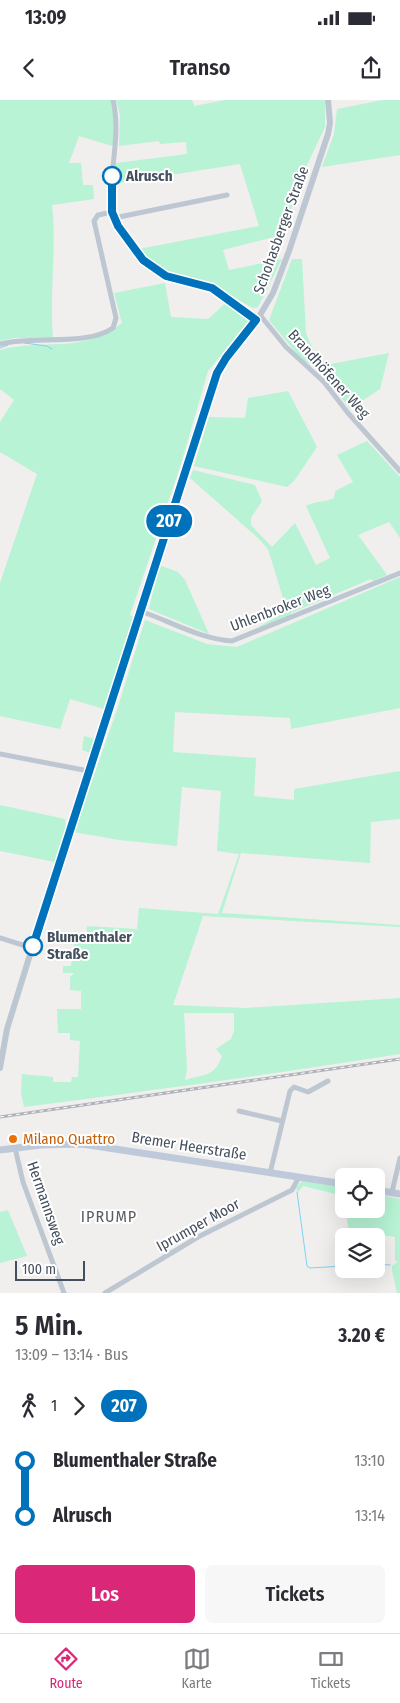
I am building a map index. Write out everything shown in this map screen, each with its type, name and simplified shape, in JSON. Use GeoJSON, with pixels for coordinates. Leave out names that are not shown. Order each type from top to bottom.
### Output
{"type":"FeatureCollection","features":[{"type":"Feature","properties":{"kind":"main road","name":"Bremer Heerstraße"},"geometry":{"type":"LineString","coordinates":[[0,1150],[82,1144],[335,1183]]}},
{"type":"Feature","properties":{"kind":"main road"},"geometry":{"type":"LineString","coordinates":[[385,1191],[400,1194]]}},
{"type":"Feature","properties":{"kind":"street"},"geometry":{"type":"LineString","coordinates":[[113,100],[116,127],[111,190],[113,215]]}},
{"type":"Feature","properties":{"kind":"street","name":"Schohasberger Straße"},"geometry":{"type":"LineString","coordinates":[[0,1068],[2,1042],[217,373],[226,358],[258,317],[281,275],[322,154],[330,122],[328,100]]}},
{"type":"Feature","properties":{"kind":"street"},"geometry":{"type":"LineString","coordinates":[[0,344],[20,339],[58,340],[106,333],[113,328],[116,318],[94,221],[98,215],[113,215],[227,195]]}},
{"type":"Feature","properties":{"kind":"street","name":"Brandhöfener Weg"},"geometry":{"type":"LineString","coordinates":[[113,215],[132,247],[153,268],[166,276],[212,288],[258,317],[286,347],[324,382],[348,413],[400,471]]}},
{"type":"Feature","properties":{"kind":"street","name":"Uhlenbroker Weg"},"geometry":{"type":"LineString","coordinates":[[140,612],[179,625],[211,640],[232,641],[400,573]]}},
{"type":"Feature","properties":{"kind":"street"},"geometry":{"type":"LineString","coordinates":[[0,754],[88,772]]}},
{"type":"Feature","properties":{"kind":"street"},"geometry":{"type":"LineString","coordinates":[[0,938],[32,948]]}},
{"type":"Feature","properties":{"kind":"street"},"geometry":{"type":"LineString","coordinates":[[270,1173],[290,1091],[292,1088],[308,1092],[328,1081]]}},
{"type":"Feature","properties":{"kind":"street"},"geometry":{"type":"LineString","coordinates":[[239,1111],[282,1121]]}},
{"type":"Feature","properties":{"kind":"street","name":"Hermannsweg"},"geometry":{"type":"LineString","coordinates":[[15,1148],[23,1184],[64,1293]]}},
{"type":"Feature","properties":{"kind":"street"},"geometry":{"type":"LineString","coordinates":[[392,1192],[400,1158]]}},
{"type":"Feature","properties":{"kind":"street","name":"Iprumper Moor"},"geometry":{"type":"LineString","coordinates":[[105,1293],[198,1237],[292,1190],[299,1177]]}},
{"type":"Feature","properties":{"kind":"green space"},"geometry":{"type":"Polygon","coordinates":[[[0,100],[111,100],[114,115],[114,143],[112,146],[79,136],[69,163],[81,163],[83,185],[93,185],[94,199],[52,205],[54,238],[53,338],[15,338],[0,341],[0,100]]]}},
{"type":"Feature","properties":{"kind":"green space"},"geometry":{"type":"Polygon","coordinates":[[[116,100],[192,100],[194,106],[225,100],[325,100],[325,127],[298,184],[286,228],[278,236],[223,250],[229,270],[282,259],[258,307],[253,308],[213,286],[155,267],[139,249],[259,226],[240,164],[114,184],[116,163],[187,154],[186,142],[160,144],[159,141],[119,146],[120,115],[116,100]]]}},
{"type":"Feature","properties":{"kind":"green space"},"geometry":{"type":"Polygon","coordinates":[[[383,100],[400,100],[400,155],[322,167],[334,134],[337,109],[383,100]]]}},
{"type":"Feature","properties":{"kind":"green space"},"geometry":{"type":"Polygon","coordinates":[[[292,259],[302,259],[306,333],[320,366],[389,353],[380,389],[350,409],[320,370],[301,359],[269,320],[292,259]]]}},
{"type":"Feature","properties":{"kind":"green space"},"geometry":{"type":"Polygon","coordinates":[[[165,283],[171,317],[208,319],[227,302],[250,320],[208,371],[180,467],[130,615],[136,618],[114,684],[110,689],[104,709],[70,699],[60,729],[0,716],[0,583],[37,474],[0,452],[0,422],[14,400],[0,389],[0,350],[32,345],[77,342],[107,333],[122,323],[114,293],[165,283]]]}},
{"type":"Feature","properties":{"kind":"green space"},"geometry":{"type":"Polygon","coordinates":[[[288,391],[317,447],[294,481],[287,487],[194,466],[209,417],[245,418],[248,398],[288,391]]]}},
{"type":"Feature","properties":{"kind":"green space"},"geometry":{"type":"Polygon","coordinates":[[[367,441],[400,477],[400,538],[389,522],[358,535],[387,575],[373,581],[371,579],[291,613],[290,618],[248,633],[287,611],[268,549],[190,478],[193,470],[255,485],[262,501],[251,518],[251,525],[272,547],[295,523],[316,565],[330,558],[306,506],[334,498],[335,491],[353,482],[337,455],[367,441]]]}},
{"type":"Feature","properties":{"kind":"green space"},"geometry":{"type":"Polygon","coordinates":[[[159,565],[178,572],[185,580],[209,634],[149,609],[159,565]]]}},
{"type":"Feature","properties":{"kind":"green space"},"geometry":{"type":"Polygon","coordinates":[[[400,577],[400,708],[291,729],[290,718],[175,712],[173,752],[256,758],[254,796],[294,800],[294,789],[400,771],[400,819],[371,822],[370,863],[241,853],[222,913],[400,925],[400,927],[203,916],[173,1005],[246,1008],[400,998],[400,1054],[24,1107],[21,1093],[22,1074],[53,1077],[53,1082],[71,1082],[72,1077],[78,1077],[80,1041],[70,1040],[70,1033],[58,1033],[57,1009],[81,1009],[81,991],[70,990],[70,977],[74,973],[63,973],[63,966],[71,966],[75,940],[86,941],[87,926],[137,929],[139,908],[218,914],[239,854],[217,851],[221,791],[182,787],[177,846],[119,840],[74,832],[117,710],[145,620],[207,644],[237,647],[400,577]],[[184,1013],[187,1069],[185,1080],[208,1074],[216,1068],[222,1056],[216,1049],[231,1039],[234,1031],[234,1013],[184,1013]]]}},
{"type":"Feature","properties":{"kind":"green space"},"geometry":{"type":"Polygon","coordinates":[[[84,736],[95,739],[90,753],[82,750],[84,736]]]}},
{"type":"Feature","properties":{"kind":"green space"},"geometry":{"type":"Polygon","coordinates":[[[0,805],[65,819],[66,831],[55,862],[0,851],[0,805]]]}},
{"type":"Feature","properties":{"kind":"green space"},"geometry":{"type":"Polygon","coordinates":[[[303,1180],[335,1186],[335,1194],[303,1186],[298,1192],[296,1188],[303,1180]]]}},
{"type":"Feature","properties":{"kind":"green space"},"geometry":{"type":"Polygon","coordinates":[[[385,1196],[400,1199],[400,1293],[397,1293],[392,1270],[392,1266],[398,1262],[395,1261],[395,1237],[385,1236],[385,1228],[348,1228],[347,1218],[385,1218],[385,1196]]]}},
{"type":"Feature","properties":{"kind":"green space"},"geometry":{"type":"Polygon","coordinates":[[[8,1210],[27,1256],[0,1263],[0,1212],[8,1210]]]}},
{"type":"Feature","properties":{"kind":"waterway"},"geometry":{"type":"LineString","coordinates":[[24,343],[47,346],[52,349]]}},
{"type":"Feature","properties":{"kind":"waterway"},"geometry":{"type":"LineString","coordinates":[[0,348],[8,345]]}},
{"type":"Feature","properties":{"kind":"waterway"},"geometry":{"type":"LineString","coordinates":[[297,1192],[307,1266],[310,1268],[335,1267]]}},
{"type":"Feature","properties":{"kind":"waterway"},"geometry":{"type":"LineString","coordinates":[[385,1265],[390,1265]]}},
{"type":"Feature","properties":{"kind":"railway"},"geometry":{"type":"LineString","coordinates":[[0,1117],[400,1059]]}},
{"type":"Feature","properties":{"kind":"bus line","name":"207"},"geometry":{"type":"LineString","coordinates":[[33,946],[217,373],[226,358],[256,320],[212,288],[166,276],[143,260],[118,226],[112,212],[112,176]]}},
{"type":"Feature","properties":{"kind":"place","name":"Alrusch"},"geometry":{"type":"Point","coordinates":[112,176]}},
{"type":"Feature","properties":{"kind":"place","name":"Blumenthaler Straße"},"geometry":{"type":"Point","coordinates":[33,946]}},
{"type":"Feature","properties":{"kind":"place","name":"Milano Quattro"},"geometry":{"type":"Point","coordinates":[13,1139]}},
{"type":"Feature","properties":{"kind":"district","name":"IPRUMP"},"geometry":{"type":"Point","coordinates":[109,1216]}}]}
